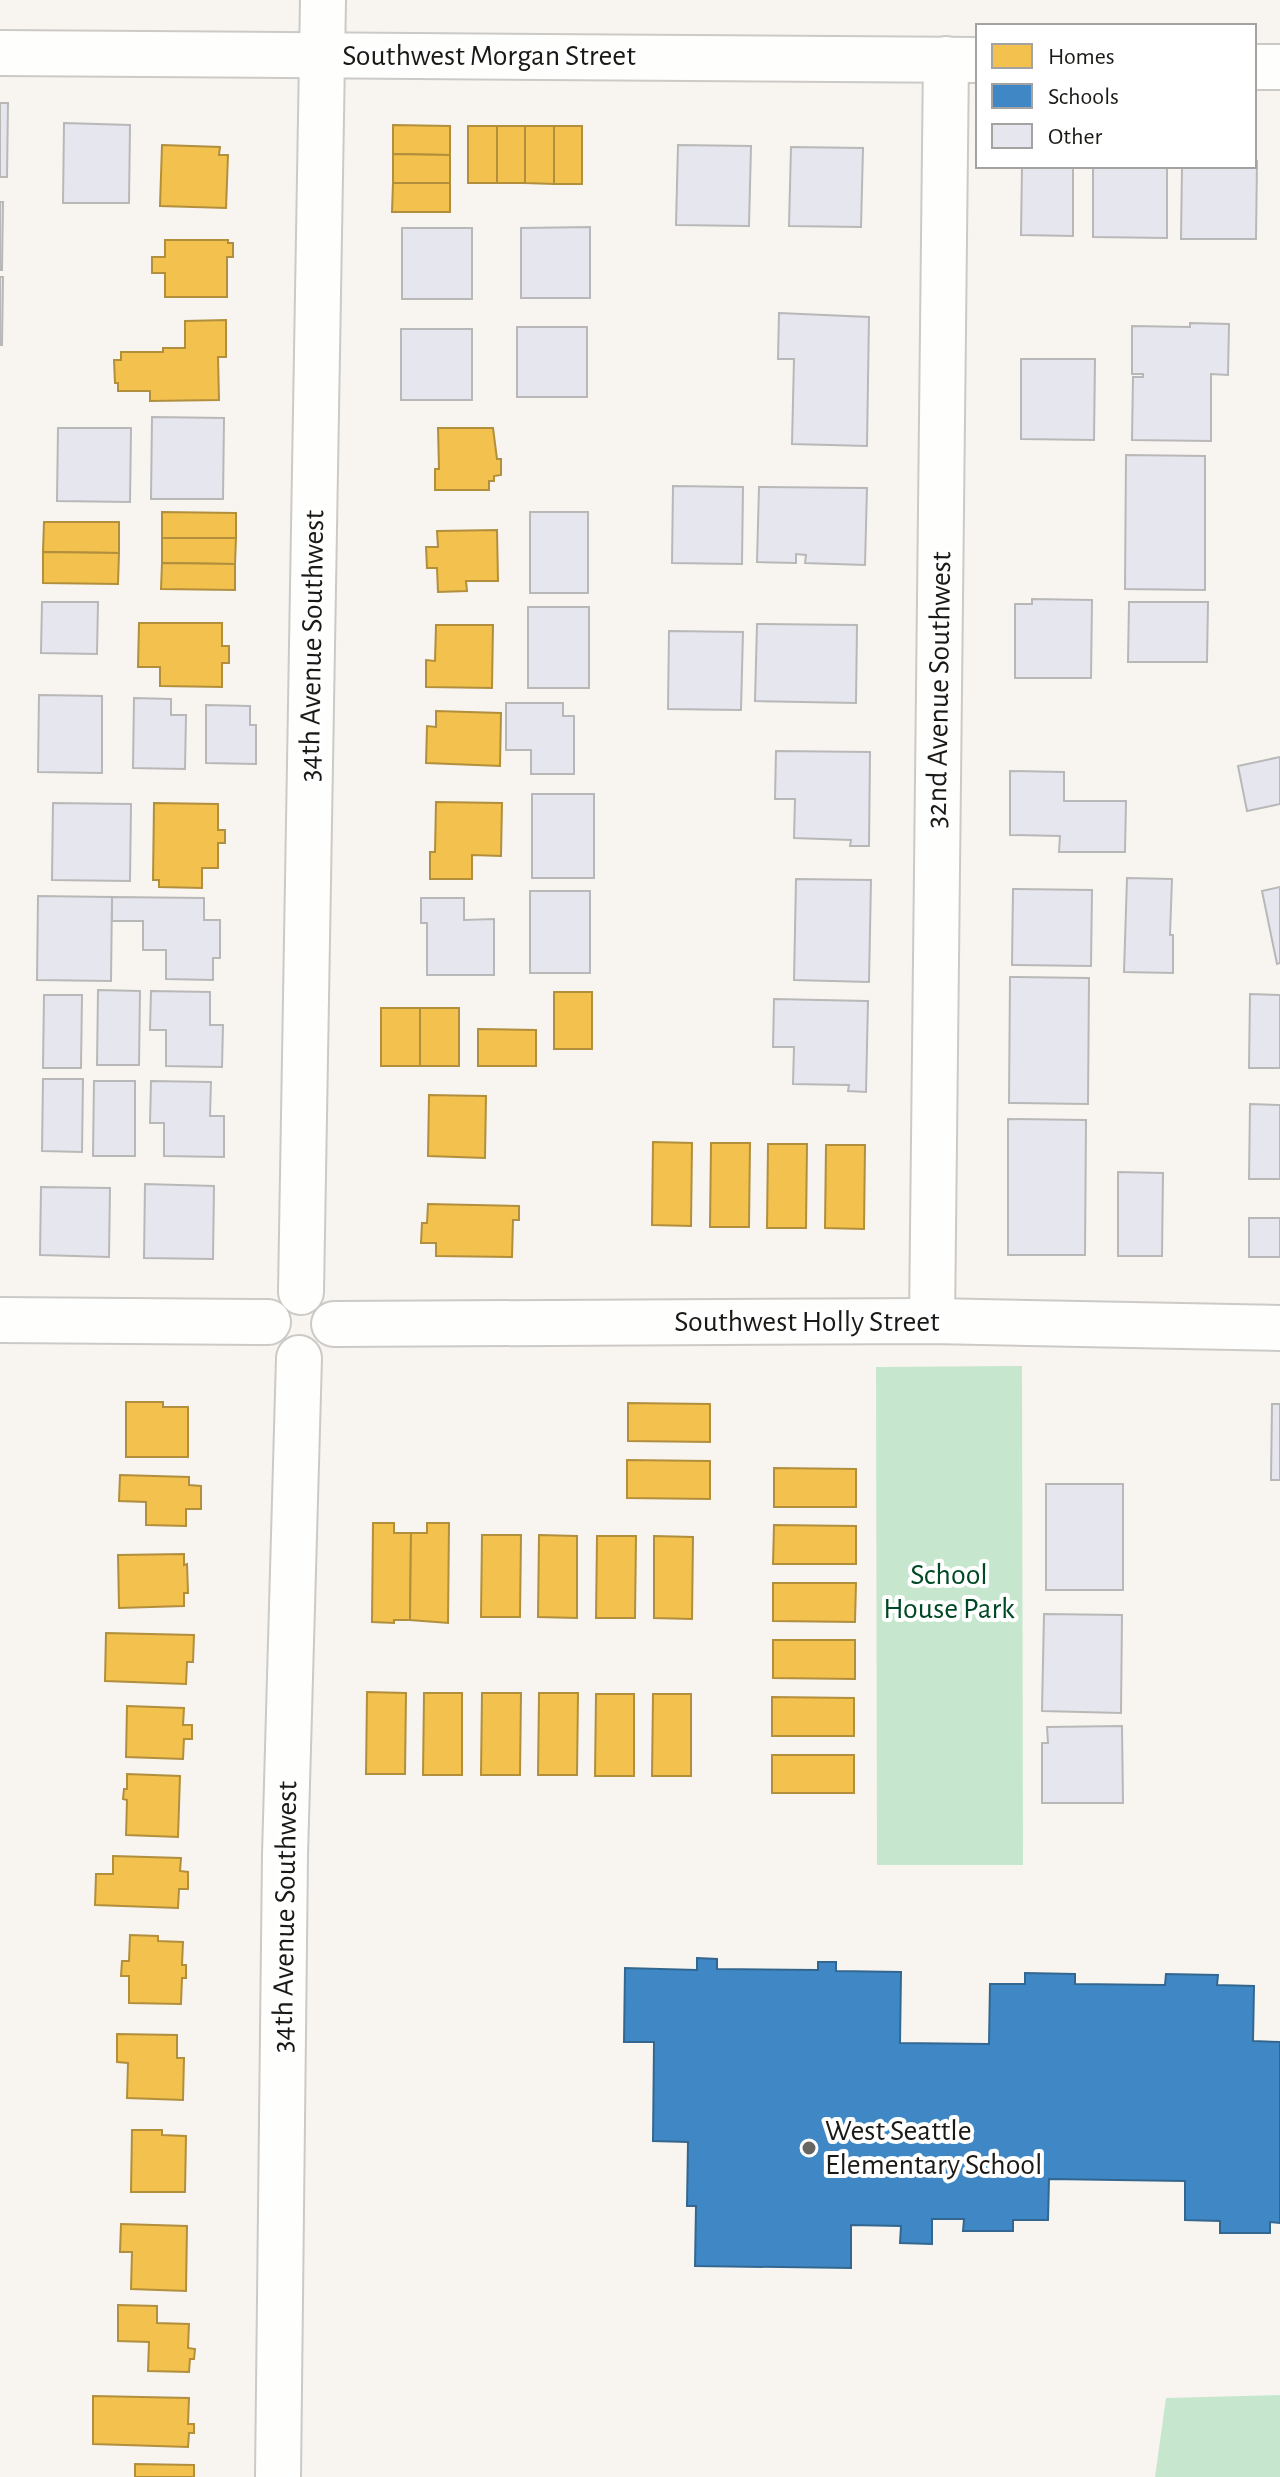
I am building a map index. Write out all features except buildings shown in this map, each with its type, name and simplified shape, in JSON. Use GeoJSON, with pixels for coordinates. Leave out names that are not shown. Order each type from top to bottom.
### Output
{"type":"FeatureCollection","features":[{"type":"Feature","properties":{"kind":"street","name":"34th Avenue Southwest"},"geometry":{"type":"LineString","coordinates":[[301,1292],[323,0]]}},
{"type":"Feature","properties":{"kind":"street","name":"Southwest Morgan Street"},"geometry":{"type":"LineString","coordinates":[[0,53],[962,60]]}},
{"type":"Feature","properties":{"kind":"street","name":"32nd Avenue Southwest"},"geometry":{"type":"LineString","coordinates":[[932,1321],[962,60]]}},
{"type":"Feature","properties":{"kind":"street"},"geometry":{"type":"LineString","coordinates":[[1256,67],[1280,67]]}},
{"type":"Feature","properties":{"kind":"street"},"geometry":{"type":"LineString","coordinates":[[301,1292],[320,1298],[328,1305],[334,1324],[332,1338],[325,1347],[317,1354],[299,1358],[278,1349],[268,1331],[268,1322],[277,1301],[301,1292]]}},
{"type":"Feature","properties":{"kind":"street"},"geometry":{"type":"LineString","coordinates":[[0,1320],[268,1322]]}},
{"type":"Feature","properties":{"kind":"street","name":"Southwest Holly Street"},"geometry":{"type":"LineString","coordinates":[[334,1324],[932,1321],[1280,1328]]}},
{"type":"Feature","properties":{"kind":"street","name":"34th Avenue Southwest"},"geometry":{"type":"LineString","coordinates":[[278,2477],[285,1855],[299,1358]]}},
{"type":"Feature","properties":{"kind":"green space","name":"School House Park"},"geometry":{"type":"Polygon","coordinates":[[[1022,1366],[1023,1865],[877,1865],[876,1367],[1022,1366]]]}},
{"type":"Feature","properties":{"kind":"green space"},"geometry":{"type":"Polygon","coordinates":[[[1280,2395],[1280,2477],[1155,2477],[1166,2398],[1280,2395]]]}},
{"type":"Feature","properties":{"kind":"place","name":"West Seattle Elementary School"},"geometry":{"type":"Point","coordinates":[809,2148]}}]}
